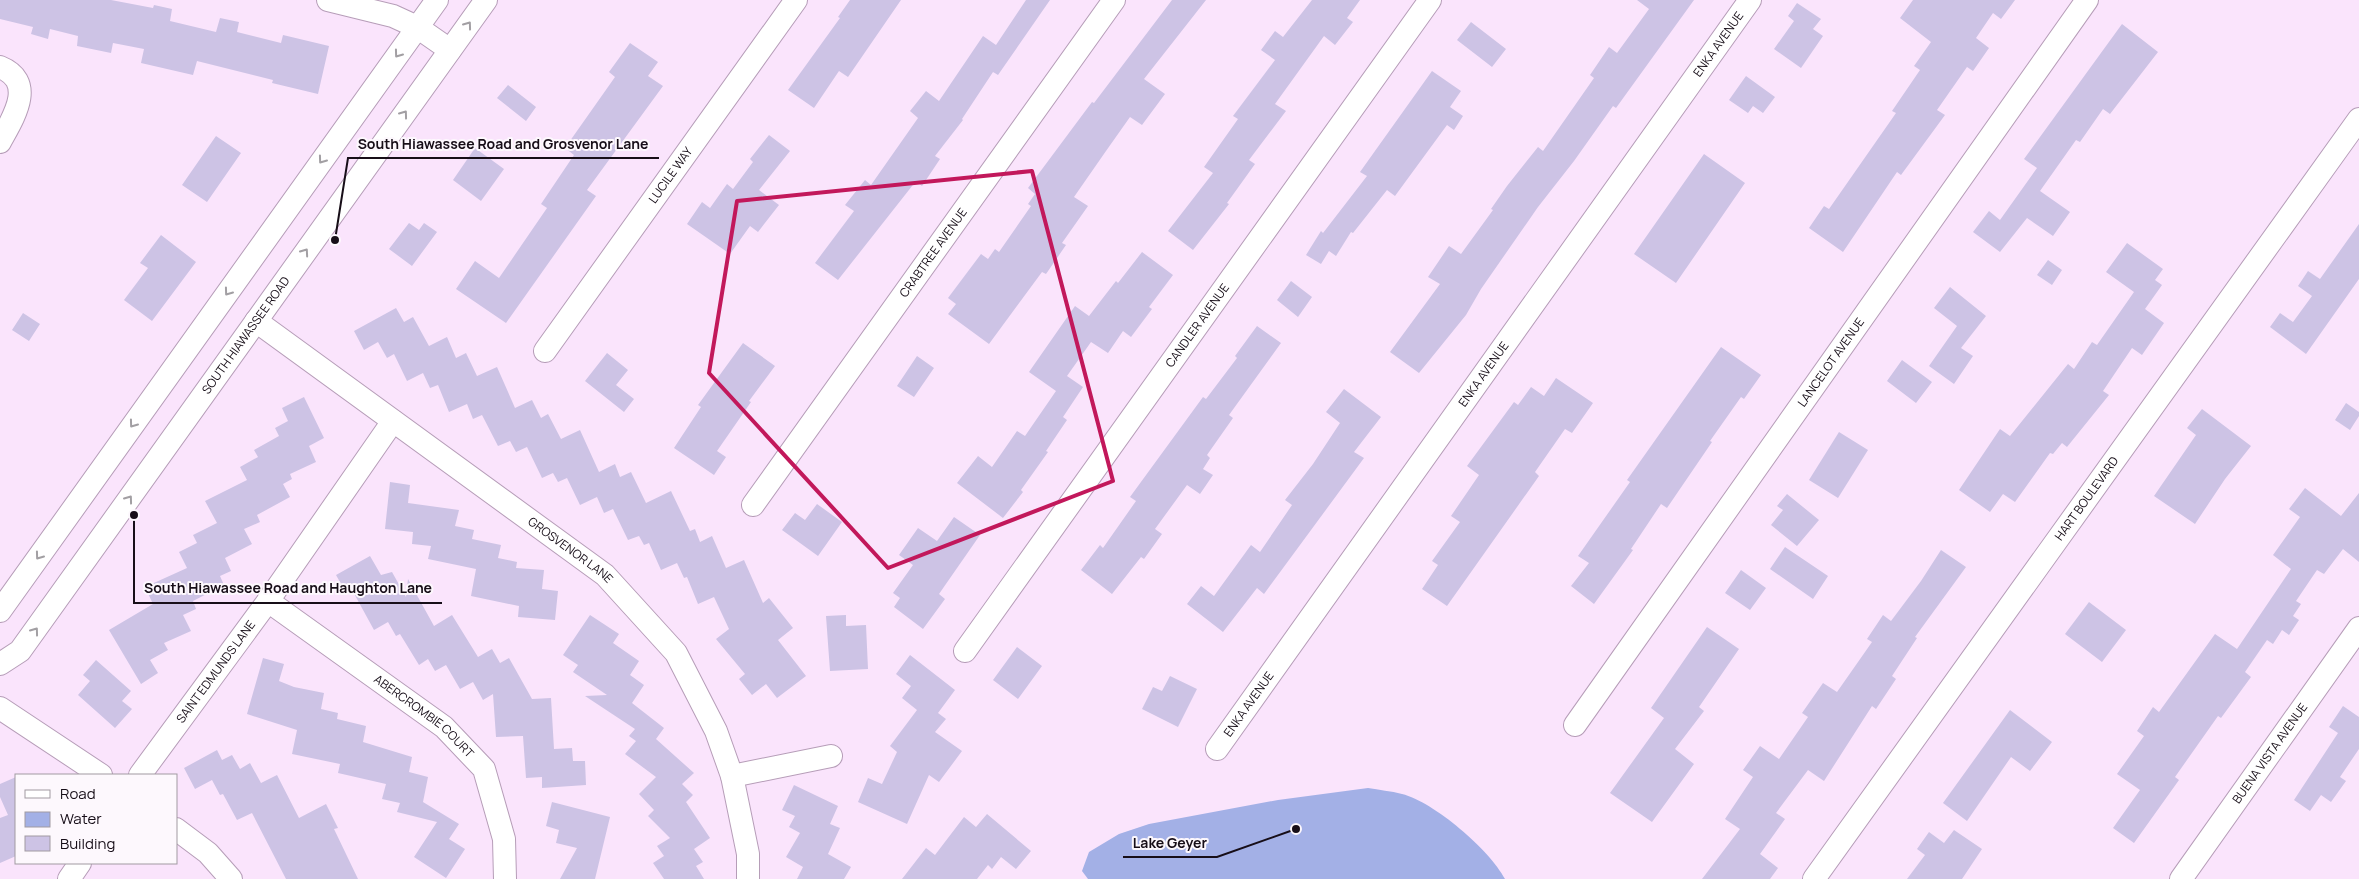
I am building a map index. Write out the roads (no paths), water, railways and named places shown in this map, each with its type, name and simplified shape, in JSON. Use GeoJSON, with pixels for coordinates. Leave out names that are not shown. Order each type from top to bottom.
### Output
{"type":"FeatureCollection","features":[{"type":"Feature","properties":{"kind":"street"},"geometry":{"type":"LineString","coordinates":[[328,0],[393,16],[417,28],[450,50]]}},
{"type":"Feature","properties":{"kind":"street"},"geometry":{"type":"LineString","coordinates":[[0,611],[437,0]]}},
{"type":"Feature","properties":{"kind":"street","name":"SOUTH HIAWASSEE ROAD"},"geometry":{"type":"LineString","coordinates":[[0,664],[20,651],[486,0]]}},
{"type":"Feature","properties":{"kind":"street","name":"LUCILE WAY"},"geometry":{"type":"LineString","coordinates":[[546,351],[796,0]]}},
{"type":"Feature","properties":{"kind":"street","name":"CRABTREE AVENUE"},"geometry":{"type":"LineString","coordinates":[[753,505],[1114,0]]}},
{"type":"Feature","properties":{"kind":"street","name":"CANDLER AVENUE"},"geometry":{"type":"LineString","coordinates":[[965,651],[1430,0]]}},
{"type":"Feature","properties":{"kind":"street","name":"ENKA AVENUE"},"geometry":{"type":"LineString","coordinates":[[1217,749],[1750,0]]}},
{"type":"Feature","properties":{"kind":"street","name":"LANCELOT AVENUE"},"geometry":{"type":"LineString","coordinates":[[1575,725],[2087,0]]}},
{"type":"Feature","properties":{"kind":"street"},"geometry":{"type":"LineString","coordinates":[[0,67],[9,71],[18,80],[20,94],[15,113],[0,142]]}},
{"type":"Feature","properties":{"kind":"street","name":"HART BOULEVARD"},"geometry":{"type":"LineString","coordinates":[[1814,879],[2359,119]]}},
{"type":"Feature","properties":{"kind":"street","name":"GROSVENOR LANE"},"geometry":{"type":"LineString","coordinates":[[256,321],[605,575],[676,653],[716,731],[732,776],[748,854],[748,879]]}},
{"type":"Feature","properties":{"kind":"street","name":"SAINT EDMUNDS LANE"},"geometry":{"type":"LineString","coordinates":[[141,774],[268,601],[393,421]]}},
{"type":"Feature","properties":{"kind":"street","name":"ABERCROMBIE COURT"},"geometry":{"type":"LineString","coordinates":[[268,601],[444,727],[484,769],[504,839],[504,879]]}},
{"type":"Feature","properties":{"kind":"street","name":"BUENA VISTA AVENUE"},"geometry":{"type":"LineString","coordinates":[[2181,879],[2359,628]]}},
{"type":"Feature","properties":{"kind":"street"},"geometry":{"type":"LineString","coordinates":[[0,708],[99,774]]}},
{"type":"Feature","properties":{"kind":"street"},"geometry":{"type":"LineString","coordinates":[[732,776],[831,756]]}},
{"type":"Feature","properties":{"kind":"street"},"geometry":{"type":"LineString","coordinates":[[178,830],[208,853],[231,879]]}},
{"type":"Feature","properties":{"kind":"street"},"geometry":{"type":"LineString","coordinates":[[69,879],[79,864]]}},
{"type":"Feature","properties":{"kind":"water"},"geometry":{"type":"Polygon","coordinates":[[[1368,788],[1402,794],[1415,799],[1445,817],[1474,841],[1498,867],[1505,879],[1088,879],[1082,871],[1089,852],[1119,834],[1149,824],[1278,800],[1368,788]]]}},
{"type":"Feature","properties":{"kind":"place","name":"South Hiawassee Road and Grosvenor Lane"},"geometry":{"type":"Point","coordinates":[335,240]}},
{"type":"Feature","properties":{"kind":"place","name":"South Hiawassee Road and Haughton Lane"},"geometry":{"type":"Point","coordinates":[134,515]}},
{"type":"Feature","properties":{"kind":"place","name":"Lake Geyer"},"geometry":{"type":"Point","coordinates":[1296,829]}}]}
